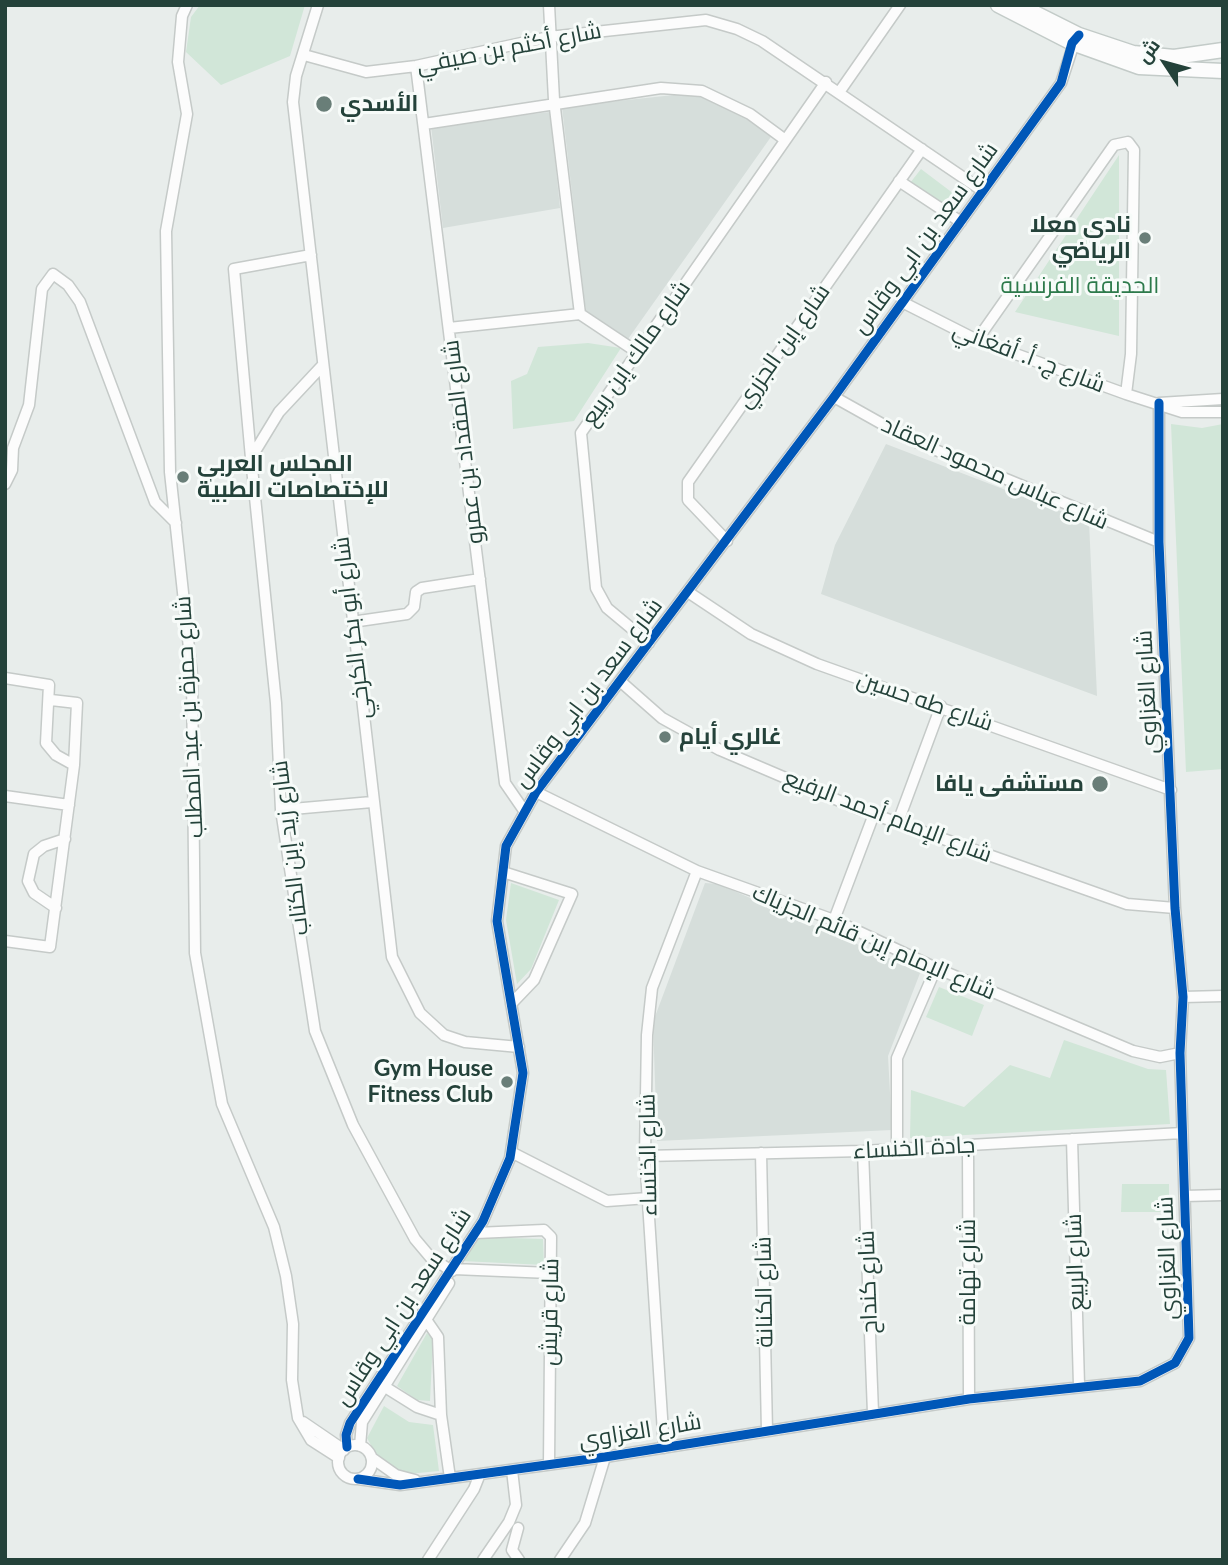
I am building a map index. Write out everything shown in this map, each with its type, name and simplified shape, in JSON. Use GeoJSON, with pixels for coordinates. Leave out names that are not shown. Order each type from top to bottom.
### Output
{"type":"FeatureCollection","features":[{"type":"Feature","properties":{"kind":"street","name":"شارع حمزة بن عبد المطلب"},"geometry":{"type":"LineString","coordinates":[[187,5],[183,16],[178,62],[187,114],[166,231],[170,472],[192,676],[195,953],[222,1104],[274,1227],[286,1276],[293,1324],[292,1380],[298,1418],[310,1440],[343,1452]]}},
{"type":"Feature","properties":{"kind":"street","name":"شارع أبو بكر الكرخي"},"geometry":{"type":"LineString","coordinates":[[318,5],[296,76],[293,102],[392,957],[420,1013],[444,1035],[465,1042],[519,1047]]}},
{"type":"Feature","properties":{"kind":"street"},"geometry":{"type":"LineString","coordinates":[[549,5],[555,103],[580,314]]}},
{"type":"Feature","properties":{"kind":"street"},"geometry":{"type":"LineString","coordinates":[[840,91],[900,5]]}},
{"type":"Feature","properties":{"kind":"street"},"geometry":{"type":"LineString","coordinates":[[998,5],[1139,67],[1223,71]]}},
{"type":"Feature","properties":{"kind":"street"},"geometry":{"type":"LineString","coordinates":[[1019,5],[1075,39],[1133,53],[1174,57],[1223,50]]}},
{"type":"Feature","properties":{"kind":"street","name":"شارع أكثم بن صيفي"},"geometry":{"type":"LineString","coordinates":[[303,55],[366,72],[416,66],[549,37],[706,20],[737,29],[762,41],[840,91],[983,191]]}},
{"type":"Feature","properties":{"kind":"street","name":"شارع سعد بن ابي وقاس"},"geometry":{"type":"LineString","coordinates":[[343,1452],[351,1423],[476,1233],[511,1152],[523,1073],[496,921],[506,846],[536,792],[834,397],[1060,83],[1075,39]]}},
{"type":"Feature","properties":{"kind":"street","name":"شارع المقداد بن عمرو"},"geometry":{"type":"LineString","coordinates":[[416,66],[505,783],[525,812]]}},
{"type":"Feature","properties":{"kind":"street","name":"شارع مالك إبن ربيع"},"geometry":{"type":"LineString","coordinates":[[649,643],[607,608],[596,588],[581,433],[826,82]]}},
{"type":"Feature","properties":{"kind":"street"},"geometry":{"type":"LineString","coordinates":[[424,124],[660,88],[702,91],[750,114],[784,139]]}},
{"type":"Feature","properties":{"kind":"street"},"geometry":{"type":"LineString","coordinates":[[976,340],[1114,145],[1128,142],[1134,150],[1131,354],[1126,394]]}},
{"type":"Feature","properties":{"kind":"street","name":"شارع إبن الجزري"},"geometry":{"type":"LineString","coordinates":[[727,541],[688,500],[688,482],[922,149]]}},
{"type":"Feature","properties":{"kind":"street"},"geometry":{"type":"LineString","coordinates":[[900,181],[961,222]]}},
{"type":"Feature","properties":{"kind":"street","name":"شارع زيد إبن الكتاب"},"geometry":{"type":"LineString","coordinates":[[311,255],[234,269],[276,703],[281,810],[316,1031],[353,1125],[415,1239],[431,1258],[453,1271]]}},
{"type":"Feature","properties":{"kind":"street"},"geometry":{"type":"LineString","coordinates":[[5,461],[13,448],[29,405],[42,289],[53,274],[68,285],[80,302],[155,502],[176,523]]}},
{"type":"Feature","properties":{"kind":"street","name":"شارع ج. أ. أفغاني"},"geometry":{"type":"LineString","coordinates":[[902,302],[976,340],[1126,394],[1182,412],[1223,412]]}},
{"type":"Feature","properties":{"kind":"street"},"geometry":{"type":"LineString","coordinates":[[449,328],[580,314],[637,352]]}},
{"type":"Feature","properties":{"kind":"street"},"geometry":{"type":"LineString","coordinates":[[251,458],[279,412],[323,366]]}},
{"type":"Feature","properties":{"kind":"street","name":"شارع عباس محمود العقاد"},"geometry":{"type":"LineString","coordinates":[[834,397],[909,439],[1159,542]]}},
{"type":"Feature","properties":{"kind":"street","name":"شارع ج. أ. أفغاني"},"geometry":{"type":"LineString","coordinates":[[1159,403],[1223,400]]}},
{"type":"Feature","properties":{"kind":"street","name":"شارع الغزاوي"},"geometry":{"type":"LineString","coordinates":[[358,1479],[400,1485],[605,1457],[968,1399],[1079,1385],[1140,1381],[1175,1363],[1189,1338],[1180,1053],[1183,997],[1175,908],[1159,542],[1159,403]]}},
{"type":"Feature","properties":{"kind":"street"},"geometry":{"type":"LineString","coordinates":[[5,484],[12,470],[13,448]]}},
{"type":"Feature","properties":{"kind":"street"},"geometry":{"type":"LineString","coordinates":[[352,622],[407,614],[414,607],[416,592],[422,588],[480,579]]}},
{"type":"Feature","properties":{"kind":"street","name":"شارع طه حسين"},"geometry":{"type":"LineString","coordinates":[[688,592],[751,634],[817,664],[1171,790]]}},
{"type":"Feature","properties":{"kind":"street"},"geometry":{"type":"LineString","coordinates":[[5,678],[49,685],[51,700],[46,743],[56,755],[74,765]]}},
{"type":"Feature","properties":{"kind":"street","name":"شارع الإمام أحمد الرفيع"},"geometry":{"type":"LineString","coordinates":[[620,681],[662,718],[720,750],[874,814],[1126,904],[1175,908]]}},
{"type":"Feature","properties":{"kind":"street"},"geometry":{"type":"LineString","coordinates":[[5,941],[51,947],[74,765],[77,704],[51,700]]}},
{"type":"Feature","properties":{"kind":"street"},"geometry":{"type":"LineString","coordinates":[[898,822],[941,706]]}},
{"type":"Feature","properties":{"kind":"street","name":"شارع الإمام إبن قائم الجزياك"},"geometry":{"type":"LineString","coordinates":[[536,792],[697,871],[834,920],[936,968],[1133,1051],[1160,1057],[1180,1053]]}},
{"type":"Feature","properties":{"kind":"street"},"geometry":{"type":"LineString","coordinates":[[5,796],[69,805]]}},
{"type":"Feature","properties":{"kind":"street"},"geometry":{"type":"LineString","coordinates":[[281,810],[372,802]]}},
{"type":"Feature","properties":{"kind":"street"},"geometry":{"type":"LineString","coordinates":[[834,920],[874,814]]}},
{"type":"Feature","properties":{"kind":"street"},"geometry":{"type":"LineString","coordinates":[[56,908],[34,893],[29,881],[34,854],[44,846],[65,839]]}},
{"type":"Feature","properties":{"kind":"street","name":"شارع الخنساء"},"geometry":{"type":"LineString","coordinates":[[664,1448],[645,1156],[647,1035],[652,988],[697,871]]}},
{"type":"Feature","properties":{"kind":"street"},"geometry":{"type":"LineString","coordinates":[[503,872],[572,894],[534,980],[511,1004]]}},
{"type":"Feature","properties":{"kind":"street"},"geometry":{"type":"LineString","coordinates":[[897,1149],[897,1058],[936,968]]}},
{"type":"Feature","properties":{"kind":"street"},"geometry":{"type":"LineString","coordinates":[[1183,997],[1223,996]]}},
{"type":"Feature","properties":{"kind":"street","name":"جادة الخنساء"},"geometry":{"type":"LineString","coordinates":[[645,1156],[863,1151],[1182,1133]]}},
{"type":"Feature","properties":{"kind":"street","name":"شارع الربيع"},"geometry":{"type":"LineString","coordinates":[[1072,1139],[1079,1385]]}},
{"type":"Feature","properties":{"kind":"street","name":"شارع تهامة"},"geometry":{"type":"LineString","coordinates":[[968,1145],[968,1399]]}},
{"type":"Feature","properties":{"kind":"street","name":"شارع كنداح"},"geometry":{"type":"LineString","coordinates":[[863,1151],[873,1413]]}},
{"type":"Feature","properties":{"kind":"street"},"geometry":{"type":"LineString","coordinates":[[511,1152],[607,1201],[648,1198]]}},
{"type":"Feature","properties":{"kind":"street","name":"شارع الكنانة"},"geometry":{"type":"LineString","coordinates":[[761,1153],[767,1430]]}},
{"type":"Feature","properties":{"kind":"street"},"geometry":{"type":"LineString","coordinates":[[1185,1196],[1223,1195]]}},
{"type":"Feature","properties":{"kind":"street","name":"شارع قريش"},"geometry":{"type":"LineString","coordinates":[[476,1233],[549,1232],[549,1464]]}},
{"type":"Feature","properties":{"kind":"street"},"geometry":{"type":"LineString","coordinates":[[453,1271],[550,1272]]}},
{"type":"Feature","properties":{"kind":"street","name":"شارع سعد بن ابي وقاس"},"geometry":{"type":"LineString","coordinates":[[360,1446],[362,1422],[443,1295],[453,1271]]}},
{"type":"Feature","properties":{"kind":"street"},"geometry":{"type":"LineString","coordinates":[[427,1321],[438,1337],[441,1415],[450,1478]]}},
{"type":"Feature","properties":{"kind":"street"},"geometry":{"type":"LineString","coordinates":[[385,1387],[405,1402],[441,1415]]}},
{"type":"Feature","properties":{"kind":"street"},"geometry":{"type":"LineString","coordinates":[[360,1446],[372,1458],[370,1471],[358,1479],[348,1478],[341,1472],[343,1452],[360,1446]]}},
{"type":"Feature","properties":{"kind":"street"},"geometry":{"type":"LineString","coordinates":[[560,1560],[585,1523],[605,1457]]}},
{"type":"Feature","properties":{"kind":"street","name":"شارع الغزاوي"},"geometry":{"type":"LineString","coordinates":[[372,1458],[396,1475],[421,1481]]}},
{"type":"Feature","properties":{"kind":"street"},"geometry":{"type":"LineString","coordinates":[[483,1560],[509,1522],[516,1505],[512,1470]]}},
{"type":"Feature","properties":{"kind":"street"},"geometry":{"type":"LineString","coordinates":[[428,1560],[474,1489],[480,1474]]}},
{"type":"Feature","properties":{"kind":"street"},"geometry":{"type":"LineString","coordinates":[[519,1528],[512,1550],[519,1560]]}},
{"type":"Feature","properties":{"kind":"shaded area"},"geometry":{"type":"Polygon","coordinates":[[[683,94],[716,98],[773,134],[628,339],[586,313],[562,107],[683,94]]]}},
{"type":"Feature","properties":{"kind":"shaded area"},"geometry":{"type":"Polygon","coordinates":[[[550,112],[560,208],[443,228],[431,126],[550,112]]]}},
{"type":"Feature","properties":{"kind":"shaded area"},"geometry":{"type":"Polygon","coordinates":[[[886,444],[1089,522],[1097,696],[821,594],[835,545],[886,444]]]}},
{"type":"Feature","properties":{"kind":"shaded area"},"geometry":{"type":"Polygon","coordinates":[[[705,883],[718,884],[889,958],[922,968],[888,1056],[892,1130],[657,1141],[653,1022],[705,883]]]}},
{"type":"Feature","properties":{"kind":"green space"},"geometry":{"type":"Polygon","coordinates":[[[200,5],[305,5],[290,56],[221,85],[186,52],[191,17],[200,5]]]}},
{"type":"Feature","properties":{"kind":"green space","name":"الحديقة الفرنسية"},"geometry":{"type":"Polygon","coordinates":[[[1119,155],[1119,336],[1015,312],[1119,155]]]}},
{"type":"Feature","properties":{"kind":"green space"},"geometry":{"type":"Polygon","coordinates":[[[921,169],[962,200],[953,213],[910,183],[921,169]]]}},
{"type":"Feature","properties":{"kind":"green space"},"geometry":{"type":"Polygon","coordinates":[[[588,343],[621,348],[574,421],[513,429],[511,381],[527,374],[538,347],[588,343]]]}},
{"type":"Feature","properties":{"kind":"green space"},"geometry":{"type":"Polygon","coordinates":[[[1171,424],[1202,428],[1223,424],[1223,769],[1186,772],[1171,424]]]}},
{"type":"Feature","properties":{"kind":"green space"},"geometry":{"type":"Polygon","coordinates":[[[511,883],[559,900],[531,969],[517,984],[506,920],[511,883]]]}},
{"type":"Feature","properties":{"kind":"green space"},"geometry":{"type":"Polygon","coordinates":[[[939,987],[984,1005],[972,1036],[926,1017],[939,987]]]}},
{"type":"Feature","properties":{"kind":"green space"},"geometry":{"type":"Polygon","coordinates":[[[1064,1040],[1148,1069],[1166,1070],[1170,1124],[910,1138],[911,1090],[964,1107],[1010,1065],[1050,1078],[1064,1040]]]}},
{"type":"Feature","properties":{"kind":"green space"},"geometry":{"type":"Polygon","coordinates":[[[1122,1184],[1169,1184],[1169,1212],[1121,1212],[1122,1184]]]}},
{"type":"Feature","properties":{"kind":"green space"},"geometry":{"type":"Polygon","coordinates":[[[478,1237],[543,1239],[544,1265],[462,1261],[478,1237]]]}},
{"type":"Feature","properties":{"kind":"green space"},"geometry":{"type":"Polygon","coordinates":[[[427,1333],[433,1338],[430,1401],[417,1400],[397,1386],[427,1333]]]}},
{"type":"Feature","properties":{"kind":"green space"},"geometry":{"type":"Polygon","coordinates":[[[384,1406],[409,1422],[433,1425],[439,1471],[408,1474],[380,1461],[367,1438],[384,1406]]]}},
{"type":"Feature","properties":{"kind":"cycle path"},"geometry":{"type":"LineString","coordinates":[[347,1447],[346,1435],[350,1423],[483,1221],[510,1158],[523,1073],[497,921],[506,846],[536,792],[834,397],[1061,83],[1072,43],[1079,35]]}},
{"type":"Feature","properties":{"kind":"cycle path"},"geometry":{"type":"LineString","coordinates":[[358,1479],[400,1485],[605,1457],[969,1399],[1140,1381],[1175,1363],[1189,1338],[1180,1053],[1183,997],[1175,908],[1159,542],[1159,403]]}},
{"type":"Feature","properties":{"kind":"place","name":"الأسدي"},"geometry":{"type":"Point","coordinates":[324,104]}},
{"type":"Feature","properties":{"kind":"place","name":"نادي معلا الرياضي"},"geometry":{"type":"Point","coordinates":[1145,238]}},
{"type":"Feature","properties":{"kind":"place","name":"المجلس العربي للإختصاصات الطبية"},"geometry":{"type":"Point","coordinates":[183,477]}},
{"type":"Feature","properties":{"kind":"place","name":"غالري أيام"},"geometry":{"type":"Point","coordinates":[665,737]}},
{"type":"Feature","properties":{"kind":"place","name":"مستشفى يافا"},"geometry":{"type":"Point","coordinates":[1100,784]}},
{"type":"Feature","properties":{"kind":"place","name":"Gym House Fitness Club"},"geometry":{"type":"Point","coordinates":[507,1082]}}]}
